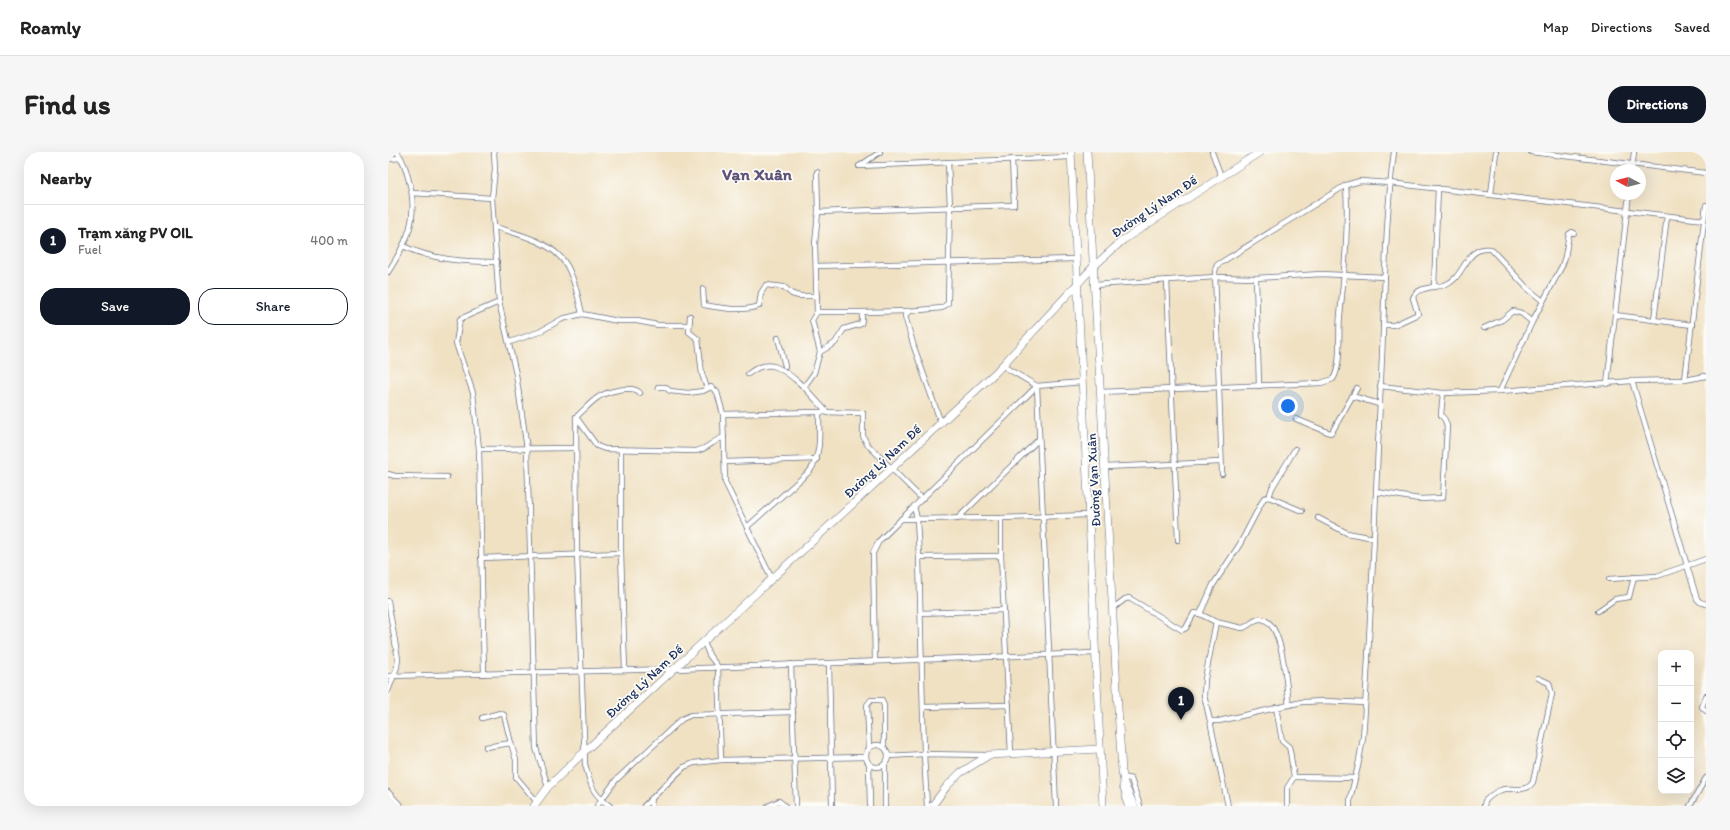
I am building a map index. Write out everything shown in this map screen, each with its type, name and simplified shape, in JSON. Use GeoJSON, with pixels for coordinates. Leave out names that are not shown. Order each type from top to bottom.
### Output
{"type":"FeatureCollection","features":[{"type":"Feature","properties":{"kind":"highway"},"geometry":{"type":"LineString","coordinates":[[1124,782],[1133,806]]}},
{"type":"Feature","properties":{"kind":"main road","name":"Đường Vạn Xuân"},"geometry":{"type":"LineString","coordinates":[[1087,152],[1112,609],[1124,782],[1128,806]]}},
{"type":"Feature","properties":{"kind":"main road","name":"Đường Lý Nam Đế"},"geometry":{"type":"LineString","coordinates":[[536,804],[548,787],[584,752],[1003,366],[1093,267],[1122,240],[1260,152]]}},
{"type":"Feature","properties":{"kind":"main road","name":"Đường Vạn Xuân"},"geometry":{"type":"LineString","coordinates":[[1071,155],[1103,806]]}},
{"type":"Feature","properties":{"kind":"main road"},"geometry":{"type":"LineString","coordinates":[[932,806],[947,786],[960,773],[990,755],[1100,749]]}},
{"type":"Feature","properties":{"kind":"street"},"geometry":{"type":"LineString","coordinates":[[388,272],[403,246],[412,220],[414,207],[404,162],[398,152]]}},
{"type":"Feature","properties":{"kind":"street"},"geometry":{"type":"LineString","coordinates":[[494,152],[495,169],[492,198],[495,227],[498,302],[510,342],[527,449],[536,748],[548,787]]}},
{"type":"Feature","properties":{"kind":"street"},"geometry":{"type":"LineString","coordinates":[[880,152],[859,166],[1071,155]]}},
{"type":"Feature","properties":{"kind":"street"},"geometry":{"type":"LineString","coordinates":[[1212,152],[1222,176]]}},
{"type":"Feature","properties":{"kind":"street"},"geometry":{"type":"LineString","coordinates":[[1350,806],[1350,799],[1363,738],[1377,492],[1379,404],[1385,277],[1390,183],[1394,152]]}},
{"type":"Feature","properties":{"kind":"street"},"geometry":{"type":"LineString","coordinates":[[1491,194],[1496,152]]}},
{"type":"Feature","properties":{"kind":"street"},"geometry":{"type":"LineString","coordinates":[[1530,152],[1633,164],[1634,152]]}},
{"type":"Feature","properties":{"kind":"street"},"geometry":{"type":"LineString","coordinates":[[388,159],[402,158]]}},
{"type":"Feature","properties":{"kind":"street"},"geometry":{"type":"LineString","coordinates":[[818,212],[1014,205],[1012,159]]}},
{"type":"Feature","properties":{"kind":"street"},"geometry":{"type":"LineString","coordinates":[[817,312],[909,311],[942,308],[946,305],[949,299],[948,262],[950,207],[948,162]]}},
{"type":"Feature","properties":{"kind":"street"},"geometry":{"type":"LineString","coordinates":[[1646,166],[1706,173]]}},
{"type":"Feature","properties":{"kind":"street"},"geometry":{"type":"LineString","coordinates":[[804,387],[814,373],[820,352],[812,320],[817,312],[815,244],[818,212],[817,172]]}},
{"type":"Feature","properties":{"kind":"street"},"geometry":{"type":"LineString","coordinates":[[1222,474],[1215,277],[1217,266],[1346,185],[1360,181],[1390,183],[1704,220]]}},
{"type":"Feature","properties":{"kind":"street"},"geometry":{"type":"LineString","coordinates":[[1100,392],[1321,383],[1332,379],[1337,368],[1340,317],[1345,275],[1346,185]]}},
{"type":"Feature","properties":{"kind":"street"},"geometry":{"type":"LineString","coordinates":[[1434,286],[1438,188]]}},
{"type":"Feature","properties":{"kind":"street"},"geometry":{"type":"LineString","coordinates":[[412,193],[492,198]]}},
{"type":"Feature","properties":{"kind":"street"},"geometry":{"type":"LineString","coordinates":[[1607,384],[1628,200]]}},
{"type":"Feature","properties":{"kind":"street"},"geometry":{"type":"LineString","coordinates":[[1685,380],[1706,205]]}},
{"type":"Feature","properties":{"kind":"street"},"geometry":{"type":"LineString","coordinates":[[1654,320],[1667,216]]}},
{"type":"Feature","properties":{"kind":"street"},"geometry":{"type":"LineString","coordinates":[[495,227],[536,240],[563,260],[570,271],[582,314]]}},
{"type":"Feature","properties":{"kind":"street"},"geometry":{"type":"LineString","coordinates":[[1500,391],[1532,322],[1562,266],[1569,234],[1572,232],[1574,233]]}},
{"type":"Feature","properties":{"kind":"street"},"geometry":{"type":"LineString","coordinates":[[403,246],[415,252],[431,256],[470,262],[497,262]]}},
{"type":"Feature","properties":{"kind":"street"},"geometry":{"type":"LineString","coordinates":[[1383,325],[1394,325],[1418,314],[1414,296],[1421,290],[1434,286],[1445,285],[1453,280],[1474,253],[1484,248],[1491,249],[1527,288],[1543,301]]}},
{"type":"Feature","properties":{"kind":"street"},"geometry":{"type":"LineString","coordinates":[[816,266],[1075,259]]}},
{"type":"Feature","properties":{"kind":"street"},"geometry":{"type":"LineString","coordinates":[[1094,285],[1215,277],[1256,278],[1321,274],[1385,277]]}},
{"type":"Feature","properties":{"kind":"street"},"geometry":{"type":"LineString","coordinates":[[1256,278],[1260,386]]}},
{"type":"Feature","properties":{"kind":"street"},"geometry":{"type":"LineString","coordinates":[[1167,280],[1170,388],[1178,540]]}},
{"type":"Feature","properties":{"kind":"street"},"geometry":{"type":"LineString","coordinates":[[703,289],[704,305],[726,308],[752,308],[759,306],[761,293],[766,286],[784,286],[792,294],[799,296],[817,296]]}},
{"type":"Feature","properties":{"kind":"street"},"geometry":{"type":"LineString","coordinates":[[484,674],[479,448],[473,393],[456,343],[460,319],[498,302]]}},
{"type":"Feature","properties":{"kind":"street"},"geometry":{"type":"LineString","coordinates":[[909,311],[905,316],[914,347],[942,423]]}},
{"type":"Feature","properties":{"kind":"street"},"geometry":{"type":"LineString","coordinates":[[1484,328],[1502,320],[1513,311],[1521,313],[1532,322]]}},
{"type":"Feature","properties":{"kind":"street"},"geometry":{"type":"LineString","coordinates":[[820,352],[835,343],[844,329],[862,323],[862,312]]}},
{"type":"Feature","properties":{"kind":"street"},"geometry":{"type":"LineString","coordinates":[[510,342],[540,332],[562,319],[582,314],[618,321],[637,321],[658,325],[689,324]]}},
{"type":"Feature","properties":{"kind":"street"},"geometry":{"type":"LineString","coordinates":[[1615,315],[1692,325]]}},
{"type":"Feature","properties":{"kind":"street"},"geometry":{"type":"LineString","coordinates":[[690,316],[689,332],[698,339],[702,374],[707,388]]}},
{"type":"Feature","properties":{"kind":"street"},"geometry":{"type":"LineString","coordinates":[[778,338],[786,369],[828,413]]}},
{"type":"Feature","properties":{"kind":"street"},"geometry":{"type":"LineString","coordinates":[[748,374],[758,366],[768,365],[786,369]]}},
{"type":"Feature","properties":{"kind":"street"},"geometry":{"type":"LineString","coordinates":[[1003,366],[1037,386],[1082,382]]}},
{"type":"Feature","properties":{"kind":"street"},"geometry":{"type":"LineString","coordinates":[[1380,386],[1443,393],[1500,391],[1632,381],[1685,380],[1706,376]]}},
{"type":"Feature","properties":{"kind":"street"},"geometry":{"type":"LineString","coordinates":[[1632,381],[1698,599],[1700,602],[1706,604]]}},
{"type":"Feature","properties":{"kind":"street"},"geometry":{"type":"LineString","coordinates":[[658,386],[665,387],[670,391],[688,394],[713,387],[717,392],[723,414],[725,482],[772,579]]}},
{"type":"Feature","properties":{"kind":"street"},"geometry":{"type":"LineString","coordinates":[[1037,386],[1056,806]]}},
{"type":"Feature","properties":{"kind":"street"},"geometry":{"type":"LineString","coordinates":[[875,661],[873,553],[879,541],[1037,386]]}},
{"type":"Feature","properties":{"kind":"street"},"geometry":{"type":"LineString","coordinates":[[1296,419],[1330,433],[1334,431],[1357,388]]}},
{"type":"Feature","properties":{"kind":"street"},"geometry":{"type":"LineString","coordinates":[[610,806],[601,800],[592,790],[585,764],[577,554],[576,417],[598,397],[606,393],[633,389],[640,392]]}},
{"type":"Feature","properties":{"kind":"street"},"geometry":{"type":"LineString","coordinates":[[1377,492],[1420,499],[1443,498],[1447,426],[1441,410],[1443,393]]}},
{"type":"Feature","properties":{"kind":"street"},"geometry":{"type":"LineString","coordinates":[[1352,396],[1379,404]]}},
{"type":"Feature","properties":{"kind":"street"},"geometry":{"type":"LineString","coordinates":[[723,414],[819,412],[863,413],[864,441],[922,499]]}},
{"type":"Feature","properties":{"kind":"street"},"geometry":{"type":"LineString","coordinates":[[747,527],[810,471],[817,459],[819,447],[819,412]]}},
{"type":"Feature","properties":{"kind":"street"},"geometry":{"type":"LineString","coordinates":[[576,417],[597,446],[605,449],[696,450],[707,448],[715,441],[724,437]]}},
{"type":"Feature","properties":{"kind":"street"},"geometry":{"type":"LineString","coordinates":[[957,519],[1039,439]]}},
{"type":"Feature","properties":{"kind":"street"},"geometry":{"type":"LineString","coordinates":[[479,448],[576,448]]}},
{"type":"Feature","properties":{"kind":"street"},"geometry":{"type":"LineString","coordinates":[[1269,497],[1272,488],[1294,449]]}},
{"type":"Feature","properties":{"kind":"street"},"geometry":{"type":"LineString","coordinates":[[621,450],[621,553],[625,670]]}},
{"type":"Feature","properties":{"kind":"street"},"geometry":{"type":"LineString","coordinates":[[725,462],[817,459]]}},
{"type":"Feature","properties":{"kind":"street"},"geometry":{"type":"LineString","coordinates":[[1104,467],[1221,462]]}},
{"type":"Feature","properties":{"kind":"street"},"geometry":{"type":"LineString","coordinates":[[388,474],[395,476],[447,477]]}},
{"type":"Feature","properties":{"kind":"street"},"geometry":{"type":"LineString","coordinates":[[1200,614],[1219,574],[1240,544],[1262,500],[1269,497],[1302,511]]}},
{"type":"Feature","properties":{"kind":"street"},"geometry":{"type":"LineString","coordinates":[[914,506],[917,519],[919,557],[924,754],[927,806]]}},
{"type":"Feature","properties":{"kind":"street"},"geometry":{"type":"LineString","coordinates":[[901,519],[1088,515]]}},
{"type":"Feature","properties":{"kind":"street"},"geometry":{"type":"LineString","coordinates":[[1001,518],[1001,556],[1011,753]]}},
{"type":"Feature","properties":{"kind":"street"},"geometry":{"type":"LineString","coordinates":[[1318,518],[1347,533],[1374,538]]}},
{"type":"Feature","properties":{"kind":"street"},"geometry":{"type":"LineString","coordinates":[[481,558],[621,553]]}},
{"type":"Feature","properties":{"kind":"street"},"geometry":{"type":"LineString","coordinates":[[919,557],[1001,556]]}},
{"type":"Feature","properties":{"kind":"street"},"geometry":{"type":"LineString","coordinates":[[1609,579],[1657,576],[1706,559]]}},
{"type":"Feature","properties":{"kind":"street"},"geometry":{"type":"LineString","coordinates":[[1598,611],[1615,599],[1629,597],[1634,577]]}},
{"type":"Feature","properties":{"kind":"street"},"geometry":{"type":"LineString","coordinates":[[1112,609],[1125,599],[1129,598],[1182,630],[1186,628],[1194,613],[1200,614],[1216,622],[1242,628],[1246,628],[1258,619],[1265,620],[1273,628],[1282,651],[1289,705]]}},
{"type":"Feature","properties":{"kind":"street"},"geometry":{"type":"LineString","coordinates":[[388,601],[398,653],[397,668],[390,676],[388,691]]}},
{"type":"Feature","properties":{"kind":"street"},"geometry":{"type":"LineString","coordinates":[[921,613],[1004,610]]}},
{"type":"Feature","properties":{"kind":"street"},"geometry":{"type":"LineString","coordinates":[[1216,622],[1204,679],[1204,695],[1228,806]]}},
{"type":"Feature","properties":{"kind":"street"},"geometry":{"type":"LineString","coordinates":[[704,642],[709,656],[718,667],[721,760]]}},
{"type":"Feature","properties":{"kind":"street"},"geometry":{"type":"LineString","coordinates":[[390,676],[675,669],[1095,653]]}},
{"type":"Feature","properties":{"kind":"street"},"geometry":{"type":"LineString","coordinates":[[829,663],[832,806]]}},
{"type":"Feature","properties":{"kind":"street"},"geometry":{"type":"LineString","coordinates":[[791,664],[796,806]]}},
{"type":"Feature","properties":{"kind":"street"},"geometry":{"type":"LineString","coordinates":[[1484,806],[1485,801],[1500,790],[1523,789],[1528,787],[1533,782],[1552,694],[1549,683],[1538,678]]}},
{"type":"Feature","properties":{"kind":"street"},"geometry":{"type":"LineString","coordinates":[[1706,696],[1702,708],[1706,711]]}},
{"type":"Feature","properties":{"kind":"street"},"geometry":{"type":"LineString","coordinates":[[870,806],[869,764],[866,757],[869,748],[868,705],[871,700],[882,700],[884,706],[884,747],[888,756],[885,764],[885,806]]}},
{"type":"Feature","properties":{"kind":"street"},"geometry":{"type":"LineString","coordinates":[[1210,721],[1219,721],[1302,702],[1326,701],[1365,703]]}},
{"type":"Feature","properties":{"kind":"street"},"geometry":{"type":"LineString","coordinates":[[923,708],[1009,705]]}},
{"type":"Feature","properties":{"kind":"street"},"geometry":{"type":"LineString","coordinates":[[1276,707],[1282,741],[1289,747],[1294,777],[1287,788],[1287,806]]}},
{"type":"Feature","properties":{"kind":"street"},"geometry":{"type":"LineString","coordinates":[[597,806],[616,780],[682,719],[691,715],[793,712]]}},
{"type":"Feature","properties":{"kind":"street"},"geometry":{"type":"LineString","coordinates":[[482,718],[502,713],[507,724],[516,760],[516,777],[536,804]]}},
{"type":"Feature","properties":{"kind":"street"},"geometry":{"type":"LineString","coordinates":[[486,747],[511,743]]}},
{"type":"Feature","properties":{"kind":"street"},"geometry":{"type":"LineString","coordinates":[[869,748],[875,745],[884,747]]}},
{"type":"Feature","properties":{"kind":"street"},"geometry":{"type":"LineString","coordinates":[[888,756],[924,754],[990,755]]}},
{"type":"Feature","properties":{"kind":"street"},"geometry":{"type":"LineString","coordinates":[[644,806],[684,767],[694,763],[721,760],[866,757]]}},
{"type":"Feature","properties":{"kind":"street"},"geometry":{"type":"LineString","coordinates":[[869,764],[875,767],[885,764]]}},
{"type":"Feature","properties":{"kind":"street"},"geometry":{"type":"LineString","coordinates":[[1124,782],[1129,777],[1131,779],[1140,806]]}},
{"type":"Feature","properties":{"kind":"street"},"geometry":{"type":"LineString","coordinates":[[1294,777],[1355,778]]}},
{"type":"Feature","properties":{"kind":"street"},"geometry":{"type":"LineString","coordinates":[[1690,806],[1706,778]]}},
{"type":"Feature","properties":{"kind":"street"},"geometry":{"type":"LineString","coordinates":[[388,792],[401,806]]}},
{"type":"Feature","properties":{"kind":"street"},"geometry":{"type":"LineString","coordinates":[[651,806],[652,798]]}},
{"type":"Feature","properties":{"kind":"street"},"geometry":{"type":"LineString","coordinates":[[768,806],[779,801],[785,806]]}},
{"type":"Feature","properties":{"kind":"place","name":"Trạm xăng PV OIL"},"geometry":{"type":"Point","coordinates":[1181,720]}},
{"type":"Feature","properties":{"kind":"district","name":"Vạn Xuân"},"geometry":{"type":"Point","coordinates":[757,174]}}]}
